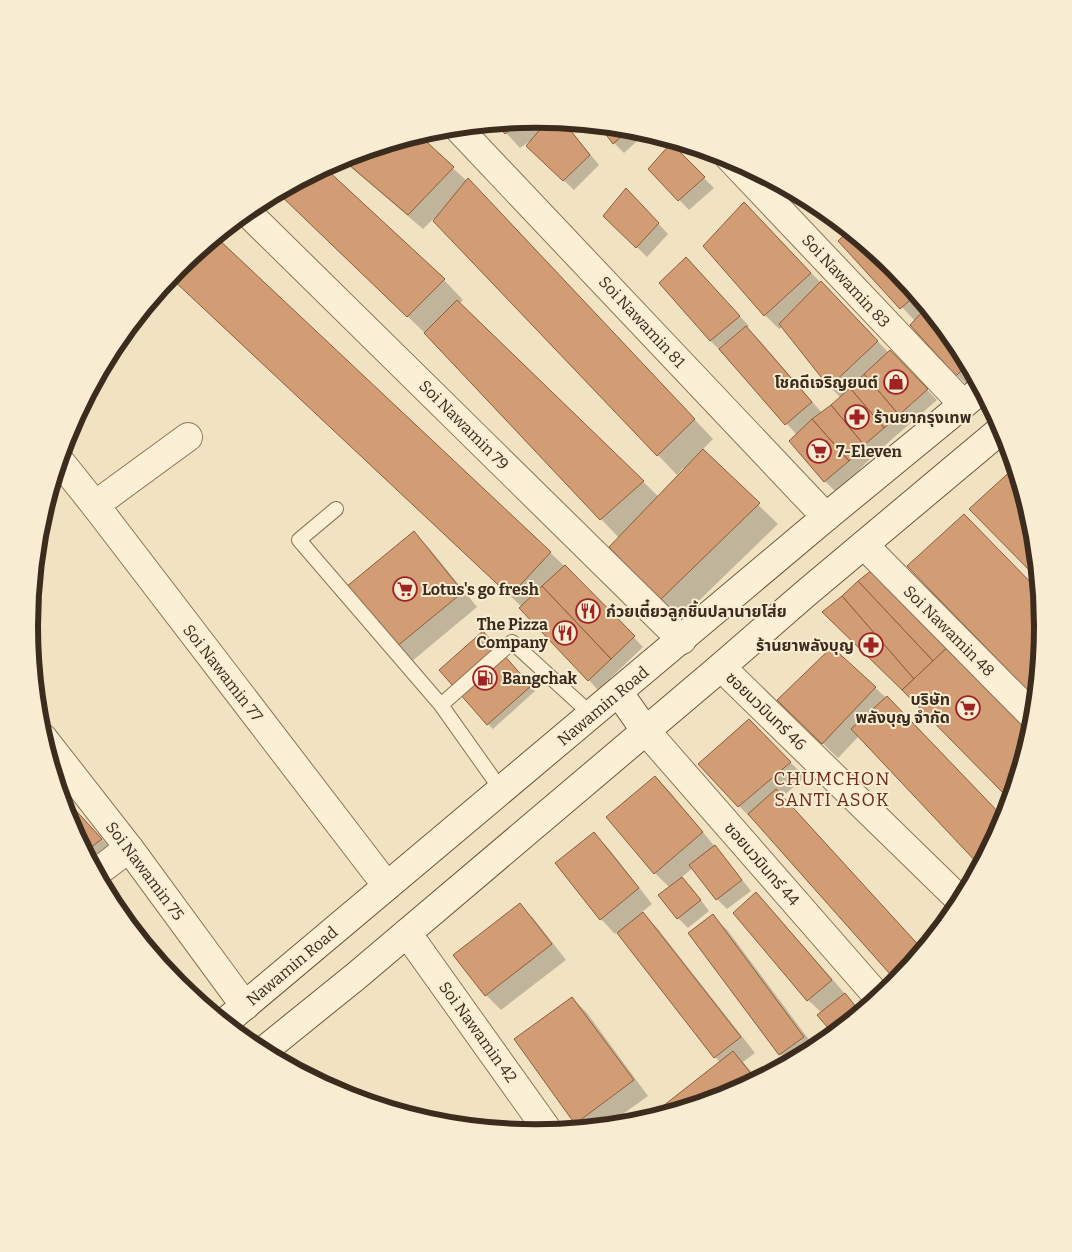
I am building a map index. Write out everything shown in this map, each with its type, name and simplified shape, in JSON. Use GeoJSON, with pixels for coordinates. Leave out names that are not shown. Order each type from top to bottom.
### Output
{"type":"FeatureCollection","features":[{"type":"Feature","properties":{"kind":"street","name":"Soi Nawamin 81"},"geometry":{"type":"LineString","coordinates":[[464,133],[826,517]]}},
{"type":"Feature","properties":{"kind":"street","name":"Soi Nawamin 83"},"geometry":{"type":"LineString","coordinates":[[747,175],[972,396]]}},
{"type":"Feature","properties":{"kind":"street","name":"Soi Nawamin 79"},"geometry":{"type":"LineString","coordinates":[[252,217],[682,640]]}},
{"type":"Feature","properties":{"kind":"street","name":"Nawamin Road"},"geometry":{"type":"LineString","coordinates":[[230,1018],[972,396]]}},
{"type":"Feature","properties":{"kind":"street"},"geometry":{"type":"LineString","coordinates":[[269,1046],[355,977],[996,434]]}},
{"type":"Feature","properties":{"kind":"street"},"geometry":{"type":"LineString","coordinates":[[95,506],[188,437]]}},
{"type":"Feature","properties":{"kind":"street","name":"Soi Nawamin 77"},"geometry":{"type":"LineString","coordinates":[[64,466],[387,886]]}},
{"type":"Feature","properties":{"kind":"street","name":"Soi Nawamin 48"},"geometry":{"type":"LineString","coordinates":[[864,545],[1027,711]]}},
{"type":"Feature","properties":{"kind":"street","name":"ซอยนวมินทร์ 46"},"geometry":{"type":"LineString","coordinates":[[721,667],[955,895]]}},
{"type":"Feature","properties":{"kind":"street","name":"ซอยนวมินทร์ 44"},"geometry":{"type":"LineString","coordinates":[[619,692],[645,730],[873,993]]}},
{"type":"Feature","properties":{"kind":"street","name":"Soi Nawamin 75"},"geometry":{"type":"LineString","coordinates":[[56,761],[129,848],[245,1006]]}},
{"type":"Feature","properties":{"kind":"street"},"geometry":{"type":"LineString","coordinates":[[101,869],[129,848]]}},
{"type":"Feature","properties":{"kind":"street","name":"Soi Nawamin 42"},"geometry":{"type":"LineString","coordinates":[[407,933],[543,1124]]}},
{"type":"Feature","properties":{"kind":"lane"},"geometry":{"type":"LineString","coordinates":[[336,509],[299,540],[441,705],[502,790]]}},
{"type":"Feature","properties":{"kind":"lane"},"geometry":{"type":"LineString","coordinates":[[441,705],[512,642],[592,715]]}},
{"type":"Feature","properties":{"kind":"building"},"geometry":{"type":"Polygon","coordinates":[[[541,128],[569,129],[590,155],[563,181],[526,146],[541,128]]]}},
{"type":"Feature","properties":{"kind":"building"},"geometry":{"type":"Polygon","coordinates":[[[501,129],[512,129],[505,134],[501,129]]]}},
{"type":"Feature","properties":{"kind":"building"},"geometry":{"type":"Polygon","coordinates":[[[605,133],[623,135],[613,144],[605,133]]]}},
{"type":"Feature","properties":{"kind":"building"},"geometry":{"type":"Polygon","coordinates":[[[425,140],[454,167],[408,215],[348,164],[407,144],[425,140]]]}},
{"type":"Feature","properties":{"kind":"building"},"geometry":{"type":"Polygon","coordinates":[[[669,145],[675,147],[705,177],[678,201],[648,169],[669,145]]]}},
{"type":"Feature","properties":{"kind":"building"},"geometry":{"type":"Polygon","coordinates":[[[330,172],[445,279],[407,317],[282,197],[330,172]]]}},
{"type":"Feature","properties":{"kind":"building"},"geometry":{"type":"Polygon","coordinates":[[[468,178],[695,419],[657,456],[433,221],[468,178]]]}},
{"type":"Feature","properties":{"kind":"building"},"geometry":{"type":"Polygon","coordinates":[[[626,188],[659,223],[636,248],[603,216],[626,188]]]}},
{"type":"Feature","properties":{"kind":"building"},"geometry":{"type":"Polygon","coordinates":[[[744,202],[811,273],[764,316],[703,246],[744,202]]]}},
{"type":"Feature","properties":{"kind":"building"},"geometry":{"type":"Polygon","coordinates":[[[844,235],[865,251],[912,298],[900,309],[838,241],[844,235]]]}},
{"type":"Feature","properties":{"kind":"building"},"geometry":{"type":"Polygon","coordinates":[[[220,241],[551,552],[510,596],[176,282],[207,251],[220,241]]]}},
{"type":"Feature","properties":{"kind":"building"},"geometry":{"type":"Polygon","coordinates":[[[686,257],[740,316],[710,341],[659,283],[686,257]]]}},
{"type":"Feature","properties":{"kind":"building"},"geometry":{"type":"Polygon","coordinates":[[[821,281],[878,341],[829,387],[779,324],[821,281]]]}},
{"type":"Feature","properties":{"kind":"building"},"geometry":{"type":"Polygon","coordinates":[[[457,300],[644,481],[600,520],[424,333],[457,300]]]}},
{"type":"Feature","properties":{"kind":"building"},"geometry":{"type":"Polygon","coordinates":[[[922,312],[963,369],[956,376],[910,325],[922,312]]]}},
{"type":"Feature","properties":{"kind":"building"},"geometry":{"type":"Polygon","coordinates":[[[746,326],[812,402],[785,425],[719,349],[746,326]]]}},
{"type":"Feature","properties":{"kind":"building","name":"โชคดีเจริญยนต์"},"geometry":{"type":"Polygon","coordinates":[[[890,350],[928,389],[899,415],[864,374],[890,350]]]}},
{"type":"Feature","properties":{"kind":"building"},"geometry":{"type":"Polygon","coordinates":[[[864,374],[899,415],[884,428],[850,388],[864,374]]]}},
{"type":"Feature","properties":{"kind":"building","name":"ร้านยากรุงเทพ"},"geometry":{"type":"Polygon","coordinates":[[[850,388],[884,428],[864,445],[831,405],[850,388]]]}},
{"type":"Feature","properties":{"kind":"building"},"geometry":{"type":"Polygon","coordinates":[[[831,405],[864,445],[849,461],[812,419],[831,405]]]}},
{"type":"Feature","properties":{"kind":"building","name":"7-Eleven"},"geometry":{"type":"Polygon","coordinates":[[[812,419],[849,461],[824,482],[789,441],[812,419]]]}},
{"type":"Feature","properties":{"kind":"building"},"geometry":{"type":"Polygon","coordinates":[[[703,449],[760,503],[659,601],[609,547],[703,449]]]}},
{"type":"Feature","properties":{"kind":"building"},"geometry":{"type":"Polygon","coordinates":[[[1010,472],[1025,529],[1031,572],[969,509],[1010,472]]]}},
{"type":"Feature","properties":{"kind":"building"},"geometry":{"type":"Polygon","coordinates":[[[964,514],[1032,584],[1033,659],[1030,686],[1027,690],[907,566],[964,514]]]}},
{"type":"Feature","properties":{"kind":"building","name":"Lotus's go fresh"},"geometry":{"type":"Polygon","coordinates":[[[414,531],[463,592],[395,648],[346,587],[414,531]]]}},
{"type":"Feature","properties":{"kind":"building","name":"ก๋วยเตี๋ยวลูกชิ้นปลานายโส่ย"},"geometry":{"type":"Polygon","coordinates":[[[565,565],[635,636],[611,659],[542,586],[565,565]]]}},
{"type":"Feature","properties":{"kind":"building"},"geometry":{"type":"Polygon","coordinates":[[[877,566],[952,643],[933,661],[858,581],[877,566]]]}},
{"type":"Feature","properties":{"kind":"building"},"geometry":{"type":"Polygon","coordinates":[[[858,581],[933,661],[914,679],[842,596],[858,581]]]}},
{"type":"Feature","properties":{"kind":"building","name":"The Pizza Company"},"geometry":{"type":"Polygon","coordinates":[[[542,586],[611,659],[588,681],[519,608],[542,586]]]}},
{"type":"Feature","properties":{"kind":"building","name":"ร้านยาพลังบุญ"},"geometry":{"type":"Polygon","coordinates":[[[842,596],[914,679],[902,690],[822,612],[842,596]]]}},
{"type":"Feature","properties":{"kind":"building","name":"Bangchak"},"geometry":{"type":"Polygon","coordinates":[[[483,631],[531,686],[487,725],[439,670],[483,631]]]}},
{"type":"Feature","properties":{"kind":"building","name":"บริษัท พลังบุญ จำกัด"},"geometry":{"type":"Polygon","coordinates":[[[952,643],[1026,719],[1018,755],[1005,795],[902,690],[952,643]]]}},
{"type":"Feature","properties":{"kind":"building"},"geometry":{"type":"Polygon","coordinates":[[[832,647],[876,687],[822,744],[777,700],[832,647]]]}},
{"type":"Feature","properties":{"kind":"building"},"geometry":{"type":"Polygon","coordinates":[[[887,696],[999,812],[975,861],[851,729],[887,696]]]}},
{"type":"Feature","properties":{"kind":"building"},"geometry":{"type":"Polygon","coordinates":[[[749,719],[791,762],[738,807],[698,764],[749,719]]]}},
{"type":"Feature","properties":{"kind":"building"},"geometry":{"type":"Polygon","coordinates":[[[655,776],[703,832],[654,874],[606,817],[655,776]]]}},
{"type":"Feature","properties":{"kind":"building"},"geometry":{"type":"Polygon","coordinates":[[[776,789],[919,945],[911,955],[891,975],[748,814],[776,789]]]}},
{"type":"Feature","properties":{"kind":"building"},"geometry":{"type":"Polygon","coordinates":[[[71,805],[102,839],[90,848],[71,805]]]}},
{"type":"Feature","properties":{"kind":"building"},"geometry":{"type":"Polygon","coordinates":[[[594,832],[639,888],[600,920],[555,863],[594,832]]]}},
{"type":"Feature","properties":{"kind":"building"},"geometry":{"type":"Polygon","coordinates":[[[715,845],[742,880],[716,900],[689,865],[715,845]]]}},
{"type":"Feature","properties":{"kind":"building"},"geometry":{"type":"Polygon","coordinates":[[[682,877],[701,900],[677,919],[658,895],[682,877]]]}},
{"type":"Feature","properties":{"kind":"building"},"geometry":{"type":"Polygon","coordinates":[[[756,892],[832,980],[807,1001],[733,913],[756,892]]]}},
{"type":"Feature","properties":{"kind":"building"},"geometry":{"type":"Polygon","coordinates":[[[520,903],[552,944],[485,996],[453,955],[520,903]]]}},
{"type":"Feature","properties":{"kind":"building"},"geometry":{"type":"Polygon","coordinates":[[[643,912],[741,1037],[714,1058],[617,933],[643,912]]]}},
{"type":"Feature","properties":{"kind":"building"},"geometry":{"type":"Polygon","coordinates":[[[713,914],[804,1037],[779,1055],[688,933],[713,914]]]}},
{"type":"Feature","properties":{"kind":"building"},"geometry":{"type":"Polygon","coordinates":[[[845,993],[857,1007],[829,1029],[817,1015],[845,993]]]}},
{"type":"Feature","properties":{"kind":"building"},"geometry":{"type":"Polygon","coordinates":[[[572,997],[634,1080],[577,1122],[574,1123],[514,1039],[572,997]]]}},
{"type":"Feature","properties":{"kind":"building"},"geometry":{"type":"Polygon","coordinates":[[[733,1051],[752,1075],[727,1087],[659,1109],[733,1051]]]}},
{"type":"Feature","properties":{"kind":"place","name":"โชคดีเจริญยนต์"},"geometry":{"type":"Point","coordinates":[896,382]}},
{"type":"Feature","properties":{"kind":"place","name":"ร้านยากรุงเทพ"},"geometry":{"type":"Point","coordinates":[857,417]}},
{"type":"Feature","properties":{"kind":"place","name":"7-Eleven"},"geometry":{"type":"Point","coordinates":[819,451]}},
{"type":"Feature","properties":{"kind":"place","name":"Lotus's go fresh"},"geometry":{"type":"Point","coordinates":[405,589]}},
{"type":"Feature","properties":{"kind":"place","name":"ก๋วยเตี๋ยวลูกชิ้นปลานายโส่ย"},"geometry":{"type":"Point","coordinates":[588,611]}},
{"type":"Feature","properties":{"kind":"place","name":"The Pizza Company"},"geometry":{"type":"Point","coordinates":[565,633]}},
{"type":"Feature","properties":{"kind":"place","name":"ร้านยาพลังบุญ"},"geometry":{"type":"Point","coordinates":[871,645]}},
{"type":"Feature","properties":{"kind":"place","name":"Bangchak"},"geometry":{"type":"Point","coordinates":[485,678]}},
{"type":"Feature","properties":{"kind":"place","name":"บริษัท พลังบุญ จำกัด"},"geometry":{"type":"Point","coordinates":[968,708]}},
{"type":"Feature","properties":{"kind":"district","name":"CHUMCHON SANTI ASOK"},"geometry":{"type":"Point","coordinates":[832,790]}}]}
